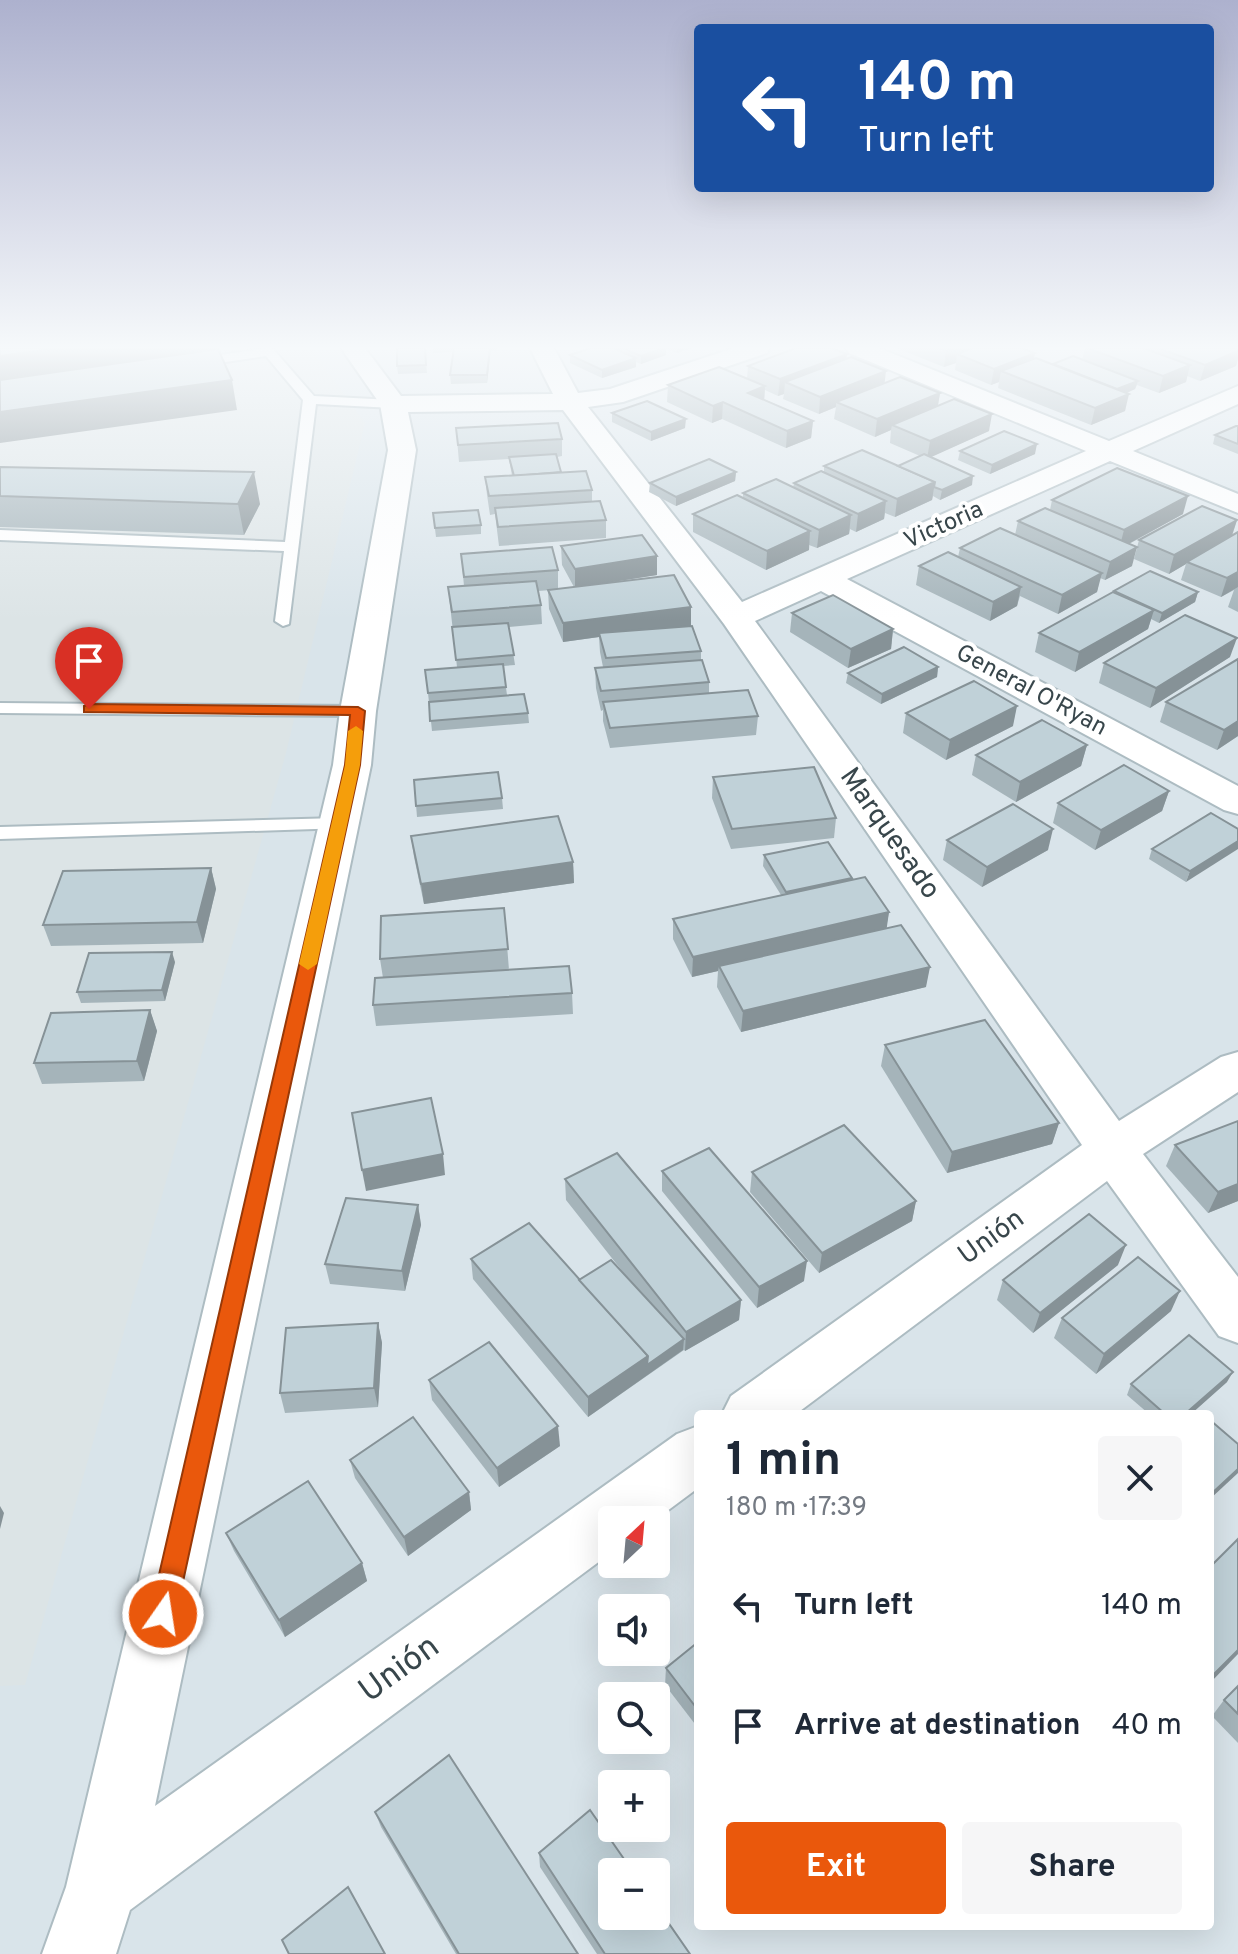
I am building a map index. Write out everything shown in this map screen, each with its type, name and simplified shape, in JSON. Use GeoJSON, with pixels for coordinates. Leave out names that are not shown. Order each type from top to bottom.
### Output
{"type":"FeatureCollection","features":[{"type":"Feature","properties":{"kind":"street"},"geometry":{"type":"LineString","coordinates":[[79,1954],[102,1887],[352,765],[358,711],[402,450],[400,439]]}},
{"type":"Feature","properties":{"kind":"street","name":"Marquesado"},"geometry":{"type":"LineString","coordinates":[[599,439],[736,617],[1112,1150],[1238,1319]]}},
{"type":"Feature","properties":{"kind":"street"},"geometry":{"type":"LineString","coordinates":[[1081,439],[1238,504]]}},
{"type":"Feature","properties":{"kind":"street","name":"Victoria"},"geometry":{"type":"LineString","coordinates":[[736,617],[1140,439]]}},
{"type":"Feature","properties":{"kind":"street","name":"General O'Ryan"},"geometry":{"type":"LineString","coordinates":[[824,580],[1238,802]]}},
{"type":"Feature","properties":{"kind":"street","name":"Unión"},"geometry":{"type":"LineString","coordinates":[[756,1410],[1112,1150],[1238,1069]]}},
{"type":"Feature","properties":{"kind":"street","name":"Unión"},"geometry":{"type":"LineString","coordinates":[[102,1887],[694,1456]]}},
{"type":"Feature","properties":{"kind":"lane"},"geometry":{"type":"LineString","coordinates":[[283,621],[305,439]]}},
{"type":"Feature","properties":{"kind":"lane"},"geometry":{"type":"LineString","coordinates":[[0,535],[293,547]]}},
{"type":"Feature","properties":{"kind":"lane"},"geometry":{"type":"LineString","coordinates":[[0,708],[358,711]]}},
{"type":"Feature","properties":{"kind":"lane"},"geometry":{"type":"LineString","coordinates":[[0,833],[339,824]]}},
{"type":"Feature","properties":{"kind":"shaded area"},"geometry":{"type":"Polygon","coordinates":[[[0,439],[1238,439],[1238,1954],[0,1954],[0,439]]]}},
{"type":"Feature","properties":{"kind":"shaded area"},"geometry":{"type":"Polygon","coordinates":[[[0,439],[361,439],[286,753],[25,1685],[0,1686],[0,439]]]}},
{"type":"Feature","properties":{"kind":"building"},"geometry":{"type":"Polygon","coordinates":[[[457,439],[559,439],[458,445],[457,439]]]}},
{"type":"Feature","properties":{"kind":"building"},"geometry":{"type":"Polygon","coordinates":[[[986,439],[1025,439],[1037,444],[992,465],[960,451],[986,439]]]}},
{"type":"Feature","properties":{"kind":"building"},"geometry":{"type":"Polygon","coordinates":[[[862,450],[935,482],[897,499],[824,466],[862,450]]]}},
{"type":"Feature","properties":{"kind":"building"},"geometry":{"type":"Polygon","coordinates":[[[556,454],[561,472],[514,476],[509,457],[556,454]]]}},
{"type":"Feature","properties":{"kind":"building"},"geometry":{"type":"Polygon","coordinates":[[[924,454],[973,476],[942,490],[934,487],[935,482],[898,466],[924,454]]]}},
{"type":"Feature","properties":{"kind":"building"},"geometry":{"type":"Polygon","coordinates":[[[709,459],[736,472],[676,497],[650,483],[709,459]]]}},
{"type":"Feature","properties":{"kind":"building"},"geometry":{"type":"Polygon","coordinates":[[[0,467],[254,472],[238,504],[0,496],[0,467]]]}},
{"type":"Feature","properties":{"kind":"building"},"geometry":{"type":"Polygon","coordinates":[[[1117,468],[1188,496],[1124,530],[1052,500],[1117,468]]]}},
{"type":"Feature","properties":{"kind":"building"},"geometry":{"type":"Polygon","coordinates":[[[586,471],[592,490],[489,496],[485,477],[586,471]]]}},
{"type":"Feature","properties":{"kind":"building"},"geometry":{"type":"Polygon","coordinates":[[[821,471],[886,501],[858,514],[794,483],[821,471]]]}},
{"type":"Feature","properties":{"kind":"building"},"geometry":{"type":"Polygon","coordinates":[[[776,479],[851,515],[819,530],[743,493],[776,479]]]}},
{"type":"Feature","properties":{"kind":"building"},"geometry":{"type":"Polygon","coordinates":[[[737,495],[810,531],[767,551],[693,514],[737,495]]]}},
{"type":"Feature","properties":{"kind":"building"},"geometry":{"type":"Polygon","coordinates":[[[600,501],[606,520],[498,527],[495,508],[600,501]]]}},
{"type":"Feature","properties":{"kind":"building"},"geometry":{"type":"Polygon","coordinates":[[[1202,506],[1237,520],[1174,555],[1139,540],[1202,506]]]}},
{"type":"Feature","properties":{"kind":"building"},"geometry":{"type":"Polygon","coordinates":[[[1045,508],[1137,547],[1110,562],[1018,521],[1045,508]]]}},
{"type":"Feature","properties":{"kind":"building"},"geometry":{"type":"Polygon","coordinates":[[[478,510],[481,525],[435,528],[433,513],[478,510]]]}},
{"type":"Feature","properties":{"kind":"building"},"geometry":{"type":"Polygon","coordinates":[[[1000,528],[1102,573],[1062,595],[960,548],[1000,528]]]}},
{"type":"Feature","properties":{"kind":"building"},"geometry":{"type":"Polygon","coordinates":[[[1238,532],[1238,572],[1227,578],[1187,562],[1238,532]]]}},
{"type":"Feature","properties":{"kind":"building"},"geometry":{"type":"Polygon","coordinates":[[[642,535],[657,556],[575,569],[561,546],[642,535]]]}},
{"type":"Feature","properties":{"kind":"building"},"geometry":{"type":"Polygon","coordinates":[[[552,547],[558,570],[464,577],[461,554],[552,547]]]}},
{"type":"Feature","properties":{"kind":"building"},"geometry":{"type":"Polygon","coordinates":[[[948,552],[1021,587],[993,602],[919,566],[948,552]]]}},
{"type":"Feature","properties":{"kind":"building"},"geometry":{"type":"Polygon","coordinates":[[[1150,571],[1198,592],[1162,613],[1114,591],[1150,571]]]}},
{"type":"Feature","properties":{"kind":"building"},"geometry":{"type":"Polygon","coordinates":[[[674,575],[691,607],[563,623],[548,590],[674,575]]]}},
{"type":"Feature","properties":{"kind":"building"},"geometry":{"type":"Polygon","coordinates":[[[536,581],[541,605],[452,612],[448,587],[536,581]]]}},
{"type":"Feature","properties":{"kind":"building"},"geometry":{"type":"Polygon","coordinates":[[[1113,592],[1154,610],[1079,652],[1039,633],[1113,592]]]}},
{"type":"Feature","properties":{"kind":"building"},"geometry":{"type":"Polygon","coordinates":[[[833,595],[893,629],[851,649],[792,613],[833,595]]]}},
{"type":"Feature","properties":{"kind":"building"},"geometry":{"type":"Polygon","coordinates":[[[1185,615],[1237,638],[1156,688],[1104,663],[1185,615]]]}},
{"type":"Feature","properties":{"kind":"building"},"geometry":{"type":"Polygon","coordinates":[[[508,623],[514,655],[456,660],[452,627],[508,623]]]}},
{"type":"Feature","properties":{"kind":"building"},"geometry":{"type":"Polygon","coordinates":[[[692,626],[701,651],[606,658],[599,633],[692,626]]]}},
{"type":"Feature","properties":{"kind":"building"},"geometry":{"type":"Polygon","coordinates":[[[904,647],[938,667],[882,694],[848,673],[904,647]]]}},
{"type":"Feature","properties":{"kind":"building"},"geometry":{"type":"Polygon","coordinates":[[[1238,659],[1238,721],[1224,730],[1166,702],[1238,659]]]}},
{"type":"Feature","properties":{"kind":"building"},"geometry":{"type":"Polygon","coordinates":[[[702,660],[709,682],[601,691],[595,668],[702,660]]]}},
{"type":"Feature","properties":{"kind":"building"},"geometry":{"type":"Polygon","coordinates":[[[503,664],[506,687],[428,693],[425,670],[503,664]]]}},
{"type":"Feature","properties":{"kind":"building"},"geometry":{"type":"Polygon","coordinates":[[[974,681],[1017,706],[950,740],[906,713],[974,681]]]}},
{"type":"Feature","properties":{"kind":"building"},"geometry":{"type":"Polygon","coordinates":[[[748,690],[758,716],[610,728],[603,702],[748,690]]]}},
{"type":"Feature","properties":{"kind":"building"},"geometry":{"type":"Polygon","coordinates":[[[524,694],[528,713],[430,721],[429,702],[524,694]]]}},
{"type":"Feature","properties":{"kind":"building"},"geometry":{"type":"Polygon","coordinates":[[[1042,720],[1087,745],[1020,782],[976,755],[1042,720]]]}},
{"type":"Feature","properties":{"kind":"building"},"geometry":{"type":"Polygon","coordinates":[[[1124,765],[1169,791],[1101,830],[1058,803],[1124,765]]]}},
{"type":"Feature","properties":{"kind":"building"},"geometry":{"type":"Polygon","coordinates":[[[814,767],[836,818],[732,829],[713,777],[814,767]]]}},
{"type":"Feature","properties":{"kind":"building"},"geometry":{"type":"Polygon","coordinates":[[[498,772],[502,798],[416,806],[414,780],[498,772]]]}},
{"type":"Feature","properties":{"kind":"building"},"geometry":{"type":"Polygon","coordinates":[[[1013,804],[1053,829],[987,867],[947,840],[1013,804]]]}},
{"type":"Feature","properties":{"kind":"building"},"geometry":{"type":"Polygon","coordinates":[[[1211,813],[1238,829],[1238,841],[1190,871],[1152,849],[1211,813]]]}},
{"type":"Feature","properties":{"kind":"building"},"geometry":{"type":"Polygon","coordinates":[[[558,816],[573,862],[421,884],[411,836],[558,816]]]}},
{"type":"Feature","properties":{"kind":"building"},"geometry":{"type":"Polygon","coordinates":[[[828,842],[852,878],[786,892],[764,855],[828,842]]]}},
{"type":"Feature","properties":{"kind":"building"},"geometry":{"type":"Polygon","coordinates":[[[211,868],[197,922],[43,925],[63,871],[211,868]]]}},
{"type":"Feature","properties":{"kind":"building"},"geometry":{"type":"Polygon","coordinates":[[[865,877],[889,912],[693,957],[673,919],[865,877]]]}},
{"type":"Feature","properties":{"kind":"building"},"geometry":{"type":"Polygon","coordinates":[[[504,908],[508,949],[380,959],[381,916],[504,908]]]}},
{"type":"Feature","properties":{"kind":"building"},"geometry":{"type":"Polygon","coordinates":[[[901,925],[930,967],[743,1011],[719,966],[901,925]]]}},
{"type":"Feature","properties":{"kind":"building"},"geometry":{"type":"Polygon","coordinates":[[[172,952],[162,990],[77,992],[89,953],[172,952]]]}},
{"type":"Feature","properties":{"kind":"building"},"geometry":{"type":"Polygon","coordinates":[[[569,966],[572,993],[373,1005],[375,978],[569,966]]]}},
{"type":"Feature","properties":{"kind":"building"},"geometry":{"type":"Polygon","coordinates":[[[150,1010],[137,1061],[34,1063],[51,1013],[150,1010]]]}},
{"type":"Feature","properties":{"kind":"building"},"geometry":{"type":"Polygon","coordinates":[[[985,1020],[1059,1123],[952,1152],[885,1045],[985,1020]]]}},
{"type":"Feature","properties":{"kind":"building"},"geometry":{"type":"Polygon","coordinates":[[[431,1098],[443,1154],[362,1170],[352,1113],[431,1098]]]}},
{"type":"Feature","properties":{"kind":"building"},"geometry":{"type":"Polygon","coordinates":[[[1238,1121],[1238,1184],[1218,1192],[1175,1145],[1238,1121]]]}},
{"type":"Feature","properties":{"kind":"building"},"geometry":{"type":"Polygon","coordinates":[[[844,1125],[916,1201],[822,1253],[752,1172],[844,1125]]]}},
{"type":"Feature","properties":{"kind":"building"},"geometry":{"type":"Polygon","coordinates":[[[709,1148],[807,1261],[759,1287],[662,1171],[709,1148]]]}},
{"type":"Feature","properties":{"kind":"building"},"geometry":{"type":"Polygon","coordinates":[[[617,1153],[741,1300],[686,1332],[565,1179],[617,1153]]]}},
{"type":"Feature","properties":{"kind":"building"},"geometry":{"type":"Polygon","coordinates":[[[346,1198],[418,1205],[402,1271],[325,1264],[346,1198]]]}},
{"type":"Feature","properties":{"kind":"building"},"geometry":{"type":"Polygon","coordinates":[[[1089,1214],[1126,1245],[1040,1313],[1003,1280],[1089,1214]]]}},
{"type":"Feature","properties":{"kind":"building"},"geometry":{"type":"Polygon","coordinates":[[[529,1223],[648,1356],[588,1397],[471,1259],[529,1223]]]}},
{"type":"Feature","properties":{"kind":"building"},"geometry":{"type":"Polygon","coordinates":[[[1138,1257],[1180,1291],[1104,1354],[1062,1318],[1138,1257]]]}},
{"type":"Feature","properties":{"kind":"building"},"geometry":{"type":"Polygon","coordinates":[[[611,1260],[684,1339],[647,1365],[648,1356],[579,1280],[611,1260]]]}},
{"type":"Feature","properties":{"kind":"building"},"geometry":{"type":"Polygon","coordinates":[[[378,1323],[374,1388],[280,1393],[286,1328],[378,1323]]]}},
{"type":"Feature","properties":{"kind":"building"},"geometry":{"type":"Polygon","coordinates":[[[1189,1335],[1233,1372],[1190,1410],[1160,1410],[1131,1384],[1189,1335]]]}},
{"type":"Feature","properties":{"kind":"building"},"geometry":{"type":"Polygon","coordinates":[[[489,1342],[558,1426],[497,1468],[429,1380],[489,1342]]]}},
{"type":"Feature","properties":{"kind":"building"},"geometry":{"type":"Polygon","coordinates":[[[413,1417],[469,1492],[404,1537],[350,1460],[413,1417]]]}},
{"type":"Feature","properties":{"kind":"building"},"geometry":{"type":"Polygon","coordinates":[[[1214,1423],[1238,1444],[1238,1469],[1214,1491],[1214,1423]]]}},
{"type":"Feature","properties":{"kind":"building"},"geometry":{"type":"Polygon","coordinates":[[[308,1481],[362,1563],[279,1620],[226,1533],[308,1481]]]}},
{"type":"Feature","properties":{"kind":"building"},"geometry":{"type":"Polygon","coordinates":[[[1238,1539],[1238,1650],[1214,1674],[1214,1563],[1238,1539]]]}},
{"type":"Feature","properties":{"kind":"building"},"geometry":{"type":"Polygon","coordinates":[[[694,1645],[694,1705],[666,1668],[694,1645]]]}},
{"type":"Feature","properties":{"kind":"building"},"geometry":{"type":"Polygon","coordinates":[[[1238,1686],[1238,1714],[1224,1700],[1238,1686]]]}},
{"type":"Feature","properties":{"kind":"building"},"geometry":{"type":"Polygon","coordinates":[[[449,1755],[578,1954],[459,1954],[375,1812],[449,1755]]]}},
{"type":"Feature","properties":{"kind":"building"},"geometry":{"type":"Polygon","coordinates":[[[590,1810],[598,1822],[598,1842],[612,1842],[623,1858],[598,1858],[598,1930],[670,1930],[670,1925],[690,1954],[605,1954],[539,1853],[590,1810]]]}},
{"type":"Feature","properties":{"kind":"building"},"geometry":{"type":"Polygon","coordinates":[[[348,1887],[385,1954],[289,1954],[282,1940],[348,1887]]]}},
{"type":"Feature","properties":{"kind":"slow traffic"},"geometry":{"type":"LineString","coordinates":[[308,964],[352,765],[356,731]]}},
{"type":"Feature","properties":{"kind":"route"},"geometry":{"type":"LineString","coordinates":[[89,709],[358,711],[352,765],[163,1614]]}}]}
